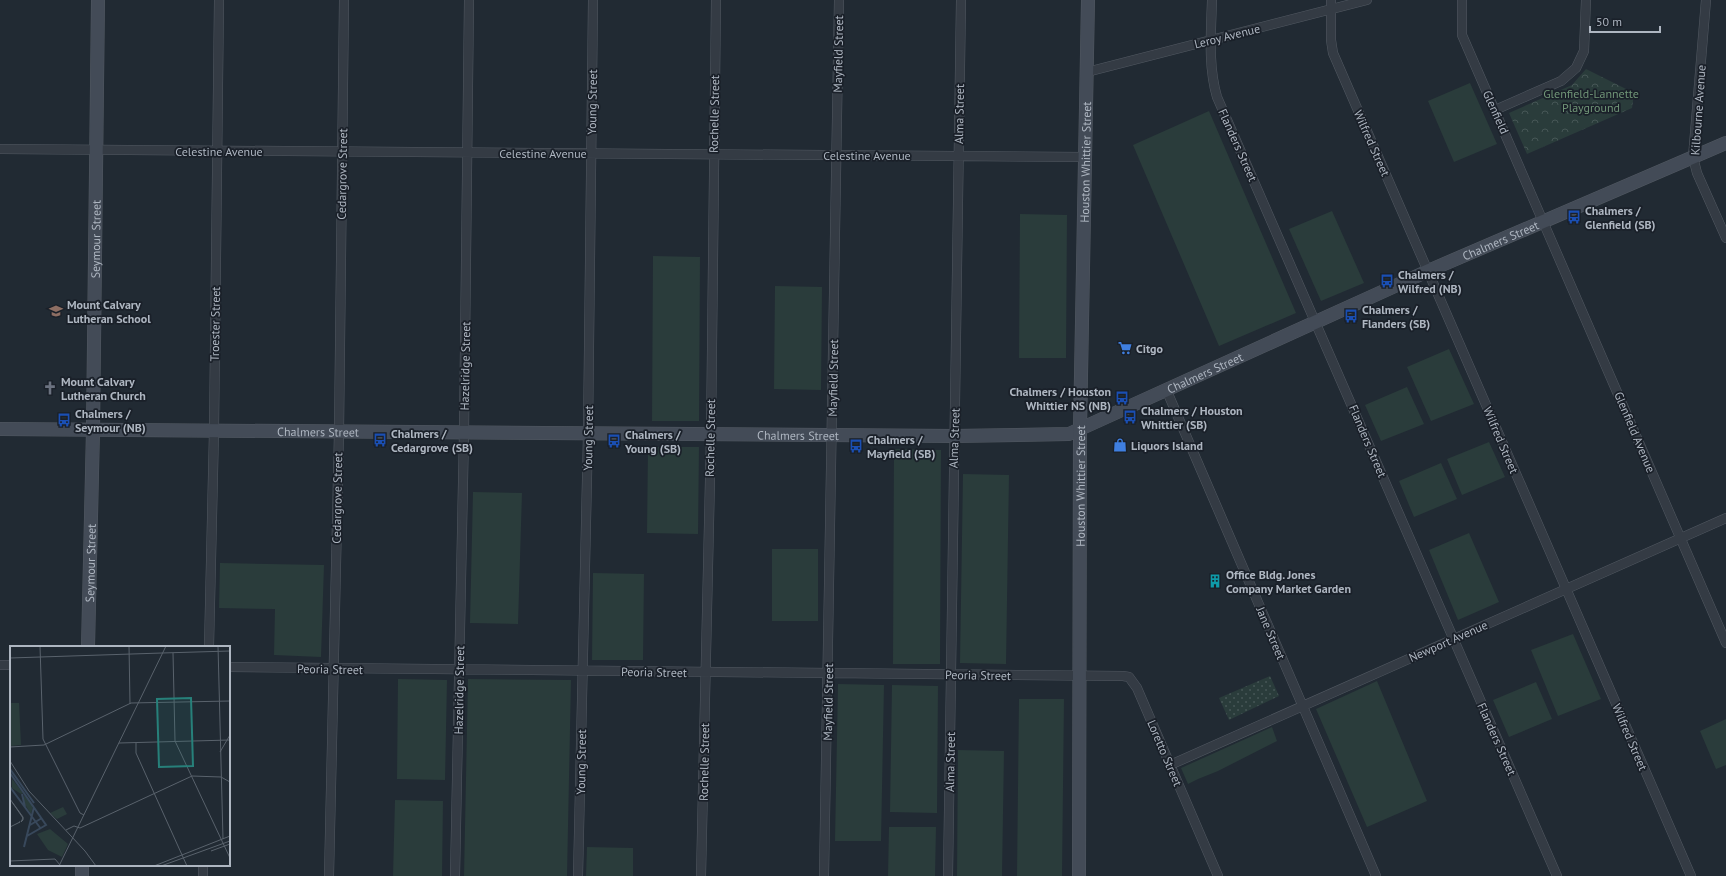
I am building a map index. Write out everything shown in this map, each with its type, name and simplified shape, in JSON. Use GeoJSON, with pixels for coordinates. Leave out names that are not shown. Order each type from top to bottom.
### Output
{"type":"FeatureCollection","features":[{"type":"Feature","properties":{"kind":"street","name":"Seymour Street"},"geometry":{"type":"LineString","coordinates":[[88,646],[93,430],[98,0]]}},
{"type":"Feature","properties":{"kind":"street","name":"Troester Street"},"geometry":{"type":"LineString","coordinates":[[209,646],[214,431],[218,0]]}},
{"type":"Feature","properties":{"kind":"street","name":"Cedargrove Street"},"geometry":{"type":"LineString","coordinates":[[329,876],[339,432],[344,0]]}},
{"type":"Feature","properties":{"kind":"street","name":"Hazelridge Street"},"geometry":{"type":"LineString","coordinates":[[454,876],[464,433],[469,0]]}},
{"type":"Feature","properties":{"kind":"street","name":"Young Street"},"geometry":{"type":"LineString","coordinates":[[578,876],[588,434],[593,0]]}},
{"type":"Feature","properties":{"kind":"street","name":"Rochelle Street"},"geometry":{"type":"LineString","coordinates":[[701,876],[711,435],[713,154],[716,0]]}},
{"type":"Feature","properties":{"kind":"street","name":"Mayfield Street"},"geometry":{"type":"LineString","coordinates":[[824,876],[829,673],[838,0]]}},
{"type":"Feature","properties":{"kind":"street","name":"Alma Street"},"geometry":{"type":"LineString","coordinates":[[948,876],[961,0]]}},
{"type":"Feature","properties":{"kind":"street","name":"Houston Whittier Street"},"geometry":{"type":"LineString","coordinates":[[1079,876],[1080,429],[1088,0]]}},
{"type":"Feature","properties":{"kind":"street","name":"Flanders Street"},"geometry":{"type":"LineString","coordinates":[[1212,0],[1212,72],[1217,97],[1557,876]]}},
{"type":"Feature","properties":{"kind":"street","name":"Leroy Avenue"},"geometry":{"type":"LineString","coordinates":[[1086,72],[1211,40],[1331,5],[1367,0]]}},
{"type":"Feature","properties":{"kind":"street","name":"Glenfield"},"geometry":{"type":"LineString","coordinates":[[1462,0],[1462,35],[1543,222]]}},
{"type":"Feature","properties":{"kind":"street"},"geometry":{"type":"LineString","coordinates":[[1495,110],[1561,82],[1576,68],[1584,51],[1586,0]]}},
{"type":"Feature","properties":{"kind":"street","name":"Kilbourne Avenue"},"geometry":{"type":"LineString","coordinates":[[1706,0],[1693,157],[1697,173],[1726,238]]}},
{"type":"Feature","properties":{"kind":"street","name":"Wilfred Street"},"geometry":{"type":"LineString","coordinates":[[1331,5],[1331,40],[1333,53],[1691,876]]}},
{"type":"Feature","properties":{"kind":"street","name":"Chalmers Street"},"geometry":{"type":"LineString","coordinates":[[0,429],[711,435],[1064,435],[1428,271],[1726,143]]}},
{"type":"Feature","properties":{"kind":"street","name":"Celestine Avenue"},"geometry":{"type":"LineString","coordinates":[[0,149],[1085,157]]}},
{"type":"Feature","properties":{"kind":"street","name":"Glenfield Avenue"},"geometry":{"type":"LineString","coordinates":[[1543,222],[1726,643]]}},
{"type":"Feature","properties":{"kind":"street","name":"Jane Street"},"geometry":{"type":"LineString","coordinates":[[1166,389],[1376,876]]}},
{"type":"Feature","properties":{"kind":"street","name":"Newport Avenue"},"geometry":{"type":"LineString","coordinates":[[1170,765],[1726,518]]}},
{"type":"Feature","properties":{"kind":"street","name":"Peoria Street"},"geometry":{"type":"LineString","coordinates":[[230,668],[1080,676]]}},
{"type":"Feature","properties":{"kind":"street","name":"Loretto Street"},"geometry":{"type":"LineString","coordinates":[[1080,676],[1129,677],[1137,688],[1218,876]]}},
{"type":"Feature","properties":{"kind":"green space","name":"Glenfield-Lannette Playground"},"geometry":{"type":"Polygon","coordinates":[[[1586,69],[1634,93],[1632,108],[1527,154],[1509,113],[1572,85],[1586,69]]]}},
{"type":"Feature","properties":{"kind":"green space"},"geometry":{"type":"Polygon","coordinates":[[[1470,83],[1497,144],[1454,162],[1428,101],[1470,83]]]}},
{"type":"Feature","properties":{"kind":"green space"},"geometry":{"type":"Polygon","coordinates":[[[1209,111],[1296,313],[1219,346],[1133,145],[1209,111]]]}},
{"type":"Feature","properties":{"kind":"green space"},"geometry":{"type":"Polygon","coordinates":[[[1332,211],[1364,283],[1321,301],[1289,229],[1332,211]]]}},
{"type":"Feature","properties":{"kind":"green space"},"geometry":{"type":"Polygon","coordinates":[[[1020,214],[1067,215],[1066,358],[1019,358],[1020,214]]]}},
{"type":"Feature","properties":{"kind":"green space"},"geometry":{"type":"Polygon","coordinates":[[[653,256],[700,257],[699,421],[652,421],[653,256]]]}},
{"type":"Feature","properties":{"kind":"green space"},"geometry":{"type":"Polygon","coordinates":[[[775,286],[822,287],[821,390],[774,389],[775,286]]]}},
{"type":"Feature","properties":{"kind":"green space"},"geometry":{"type":"Polygon","coordinates":[[[1449,349],[1474,404],[1431,421],[1407,367],[1449,349]]]}},
{"type":"Feature","properties":{"kind":"green space"},"geometry":{"type":"Polygon","coordinates":[[[1407,387],[1424,424],[1381,441],[1365,405],[1407,387]]]}},
{"type":"Feature","properties":{"kind":"green space"},"geometry":{"type":"Polygon","coordinates":[[[1489,442],[1505,477],[1462,495],[1447,459],[1489,442]]]}},
{"type":"Feature","properties":{"kind":"green space"},"geometry":{"type":"Polygon","coordinates":[[[648,447],[699,447],[698,534],[647,533],[648,447]]]}},
{"type":"Feature","properties":{"kind":"green space"},"geometry":{"type":"Polygon","coordinates":[[[894,449],[941,450],[940,664],[893,664],[894,449]]]}},
{"type":"Feature","properties":{"kind":"green space"},"geometry":{"type":"Polygon","coordinates":[[[1441,463],[1457,499],[1414,517],[1399,481],[1441,463]]]}},
{"type":"Feature","properties":{"kind":"green space"},"geometry":{"type":"Polygon","coordinates":[[[963,474],[1009,475],[1006,664],[960,663],[963,474]]]}},
{"type":"Feature","properties":{"kind":"green space"},"geometry":{"type":"Polygon","coordinates":[[[473,492],[522,493],[518,624],[470,623],[473,492]]]}},
{"type":"Feature","properties":{"kind":"green space"},"geometry":{"type":"Polygon","coordinates":[[[1469,533],[1499,602],[1458,620],[1429,550],[1469,533]]]}},
{"type":"Feature","properties":{"kind":"green space"},"geometry":{"type":"Polygon","coordinates":[[[772,549],[818,549],[818,621],[772,621],[772,549]]]}},
{"type":"Feature","properties":{"kind":"green space"},"geometry":{"type":"Polygon","coordinates":[[[220,563],[324,565],[321,657],[274,655],[275,609],[219,608],[220,563]]]}},
{"type":"Feature","properties":{"kind":"green space"},"geometry":{"type":"Polygon","coordinates":[[[593,573],[644,574],[643,660],[592,660],[593,573]]]}},
{"type":"Feature","properties":{"kind":"green space"},"geometry":{"type":"Polygon","coordinates":[[[1573,634],[1601,699],[1558,716],[1531,650],[1573,634]]]}},
{"type":"Feature","properties":{"kind":"green space"},"geometry":{"type":"Polygon","coordinates":[[[1270,676],[1279,696],[1229,720],[1219,698],[1270,676]]]}},
{"type":"Feature","properties":{"kind":"green space"},"geometry":{"type":"Polygon","coordinates":[[[398,679],[447,680],[445,780],[397,779],[398,679]]]}},
{"type":"Feature","properties":{"kind":"green space"},"geometry":{"type":"Polygon","coordinates":[[[468,679],[571,680],[567,876],[464,876],[468,679]]]}},
{"type":"Feature","properties":{"kind":"green space"},"geometry":{"type":"Polygon","coordinates":[[[1377,681],[1427,801],[1367,827],[1316,709],[1377,681]]]}},
{"type":"Feature","properties":{"kind":"green space"},"geometry":{"type":"Polygon","coordinates":[[[1536,682],[1552,719],[1509,737],[1493,700],[1536,682]]]}},
{"type":"Feature","properties":{"kind":"green space"},"geometry":{"type":"Polygon","coordinates":[[[838,684],[884,685],[881,841],[835,841],[838,684]]]}},
{"type":"Feature","properties":{"kind":"green space"},"geometry":{"type":"Polygon","coordinates":[[[892,685],[938,686],[937,813],[890,812],[892,685]]]}},
{"type":"Feature","properties":{"kind":"green space"},"geometry":{"type":"Polygon","coordinates":[[[1019,699],[1064,699],[1062,876],[1017,876],[1019,699]]]}},
{"type":"Feature","properties":{"kind":"green space"},"geometry":{"type":"Polygon","coordinates":[[[1726,719],[1726,765],[1716,769],[1700,731],[1726,719]]]}},
{"type":"Feature","properties":{"kind":"green space"},"geometry":{"type":"Polygon","coordinates":[[[1272,727],[1277,741],[1218,771],[1188,784],[1181,768],[1272,727]]]}},
{"type":"Feature","properties":{"kind":"green space"},"geometry":{"type":"Polygon","coordinates":[[[958,750],[1004,751],[1002,876],[957,876],[958,750]]]}},
{"type":"Feature","properties":{"kind":"green space"},"geometry":{"type":"Polygon","coordinates":[[[395,800],[443,801],[442,876],[393,876],[395,800]]]}},
{"type":"Feature","properties":{"kind":"green space"},"geometry":{"type":"Polygon","coordinates":[[[889,827],[936,827],[935,876],[888,876],[889,827]]]}},
{"type":"Feature","properties":{"kind":"green space"},"geometry":{"type":"Polygon","coordinates":[[[587,847],[633,848],[633,876],[586,876],[587,847]]]}},
{"type":"Feature","properties":{"kind":"place","name":"Chalmers / Glenfield (SB)"},"geometry":{"type":"Point","coordinates":[1574,217]}},
{"type":"Feature","properties":{"kind":"place","name":"Chalmers / Wilfred (NB)"},"geometry":{"type":"Point","coordinates":[1387,281]}},
{"type":"Feature","properties":{"kind":"place","name":"Mount Calvary Lutheran School"},"geometry":{"type":"Point","coordinates":[56,311]}},
{"type":"Feature","properties":{"kind":"place","name":"Chalmers / Flanders (SB)"},"geometry":{"type":"Point","coordinates":[1351,316]}},
{"type":"Feature","properties":{"kind":"place","name":"Citgo"},"geometry":{"type":"Point","coordinates":[1125,348]}},
{"type":"Feature","properties":{"kind":"place","name":"Mount Calvary Lutheran Church"},"geometry":{"type":"Point","coordinates":[50,388]}},
{"type":"Feature","properties":{"kind":"place","name":"Chalmers / Houston Whittier NS (NB)"},"geometry":{"type":"Point","coordinates":[1122,398]}},
{"type":"Feature","properties":{"kind":"place","name":"Chalmers / Houston Whittier (SB)"},"geometry":{"type":"Point","coordinates":[1130,417]}},
{"type":"Feature","properties":{"kind":"place","name":"Chalmers / Seymour (NB)"},"geometry":{"type":"Point","coordinates":[64,420]}},
{"type":"Feature","properties":{"kind":"place","name":"Chalmers / Cedargrove (SB)"},"geometry":{"type":"Point","coordinates":[380,440]}},
{"type":"Feature","properties":{"kind":"place","name":"Chalmers / Young (SB)"},"geometry":{"type":"Point","coordinates":[614,441]}},
{"type":"Feature","properties":{"kind":"place","name":"Liquors Island"},"geometry":{"type":"Point","coordinates":[1120,445]}},
{"type":"Feature","properties":{"kind":"place","name":"Chalmers / Mayfield (SB)"},"geometry":{"type":"Point","coordinates":[856,446]}},
{"type":"Feature","properties":{"kind":"place","name":"Office Bldg. Jones Company Market Garden"},"geometry":{"type":"Point","coordinates":[1215,581]}}]}
